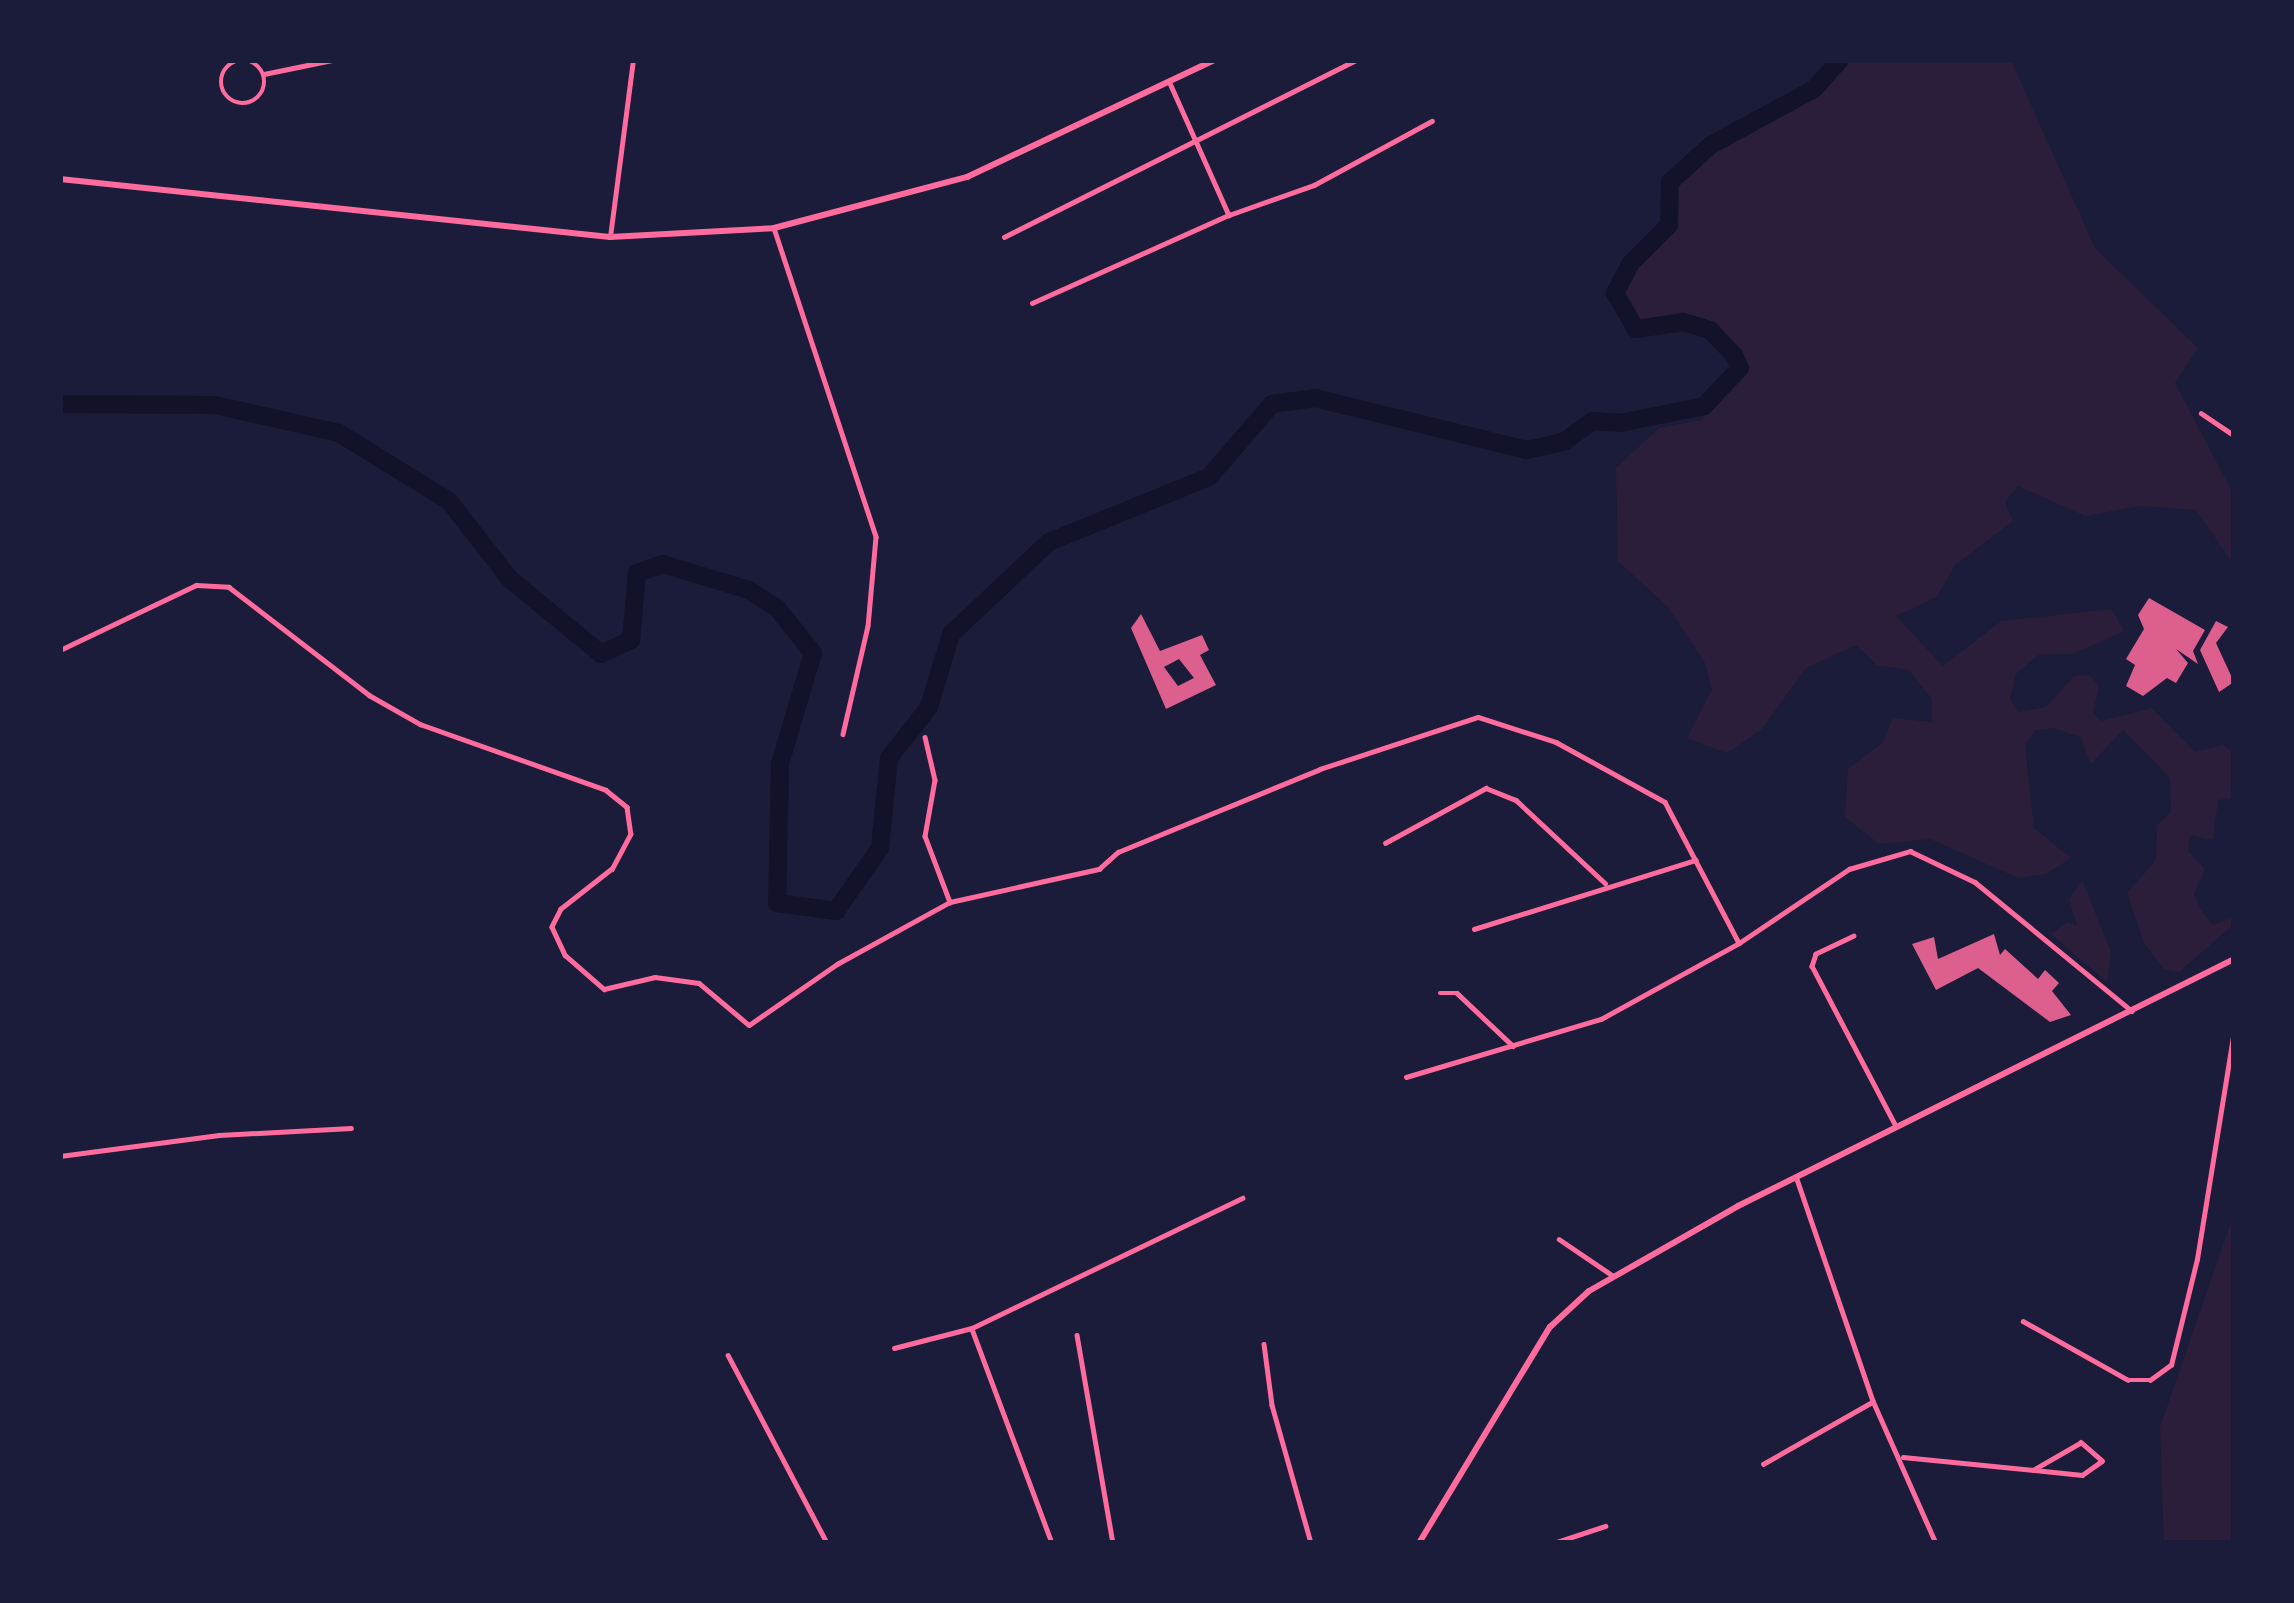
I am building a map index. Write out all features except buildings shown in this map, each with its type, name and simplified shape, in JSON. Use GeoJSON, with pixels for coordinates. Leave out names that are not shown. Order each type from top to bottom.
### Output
{"type":"FeatureCollection","features":[{"type":"Feature","properties":{"kind":"street"},"geometry":{"type":"LineString","coordinates":[[264,74],[265,88],[250,103],[229,99],[222,86],[228,67],[240,60],[264,74],[332,60]]}},
{"type":"Feature","properties":{"kind":"street"},"geometry":{"type":"LineString","coordinates":[[610,237],[633,60]]}},
{"type":"Feature","properties":{"kind":"street"},"geometry":{"type":"LineString","coordinates":[[60,179],[610,237],[774,228],[967,177],[1214,60]]}},
{"type":"Feature","properties":{"kind":"street"},"geometry":{"type":"LineString","coordinates":[[1004,237],[1366,60]]}},
{"type":"Feature","properties":{"kind":"street"},"geometry":{"type":"LineString","coordinates":[[1169,81],[1229,215]]}},
{"type":"Feature","properties":{"kind":"street"},"geometry":{"type":"LineString","coordinates":[[1032,303],[1229,215],[1314,185],[1432,121]]}},
{"type":"Feature","properties":{"kind":"street"},"geometry":{"type":"LineString","coordinates":[[774,228],[876,537],[868,626],[843,734]]}},
{"type":"Feature","properties":{"kind":"street"},"geometry":{"type":"LineString","coordinates":[[2201,413],[2234,435]]}},
{"type":"Feature","properties":{"kind":"street"},"geometry":{"type":"LineString","coordinates":[[60,650],[179,592],[215,584],[246,596],[369,695],[420,724],[606,790],[627,807],[628,848],[598,883],[561,909],[552,927],[565,955],[604,988],[678,976],[720,995],[749,1025],[950,902],[1099,869],[1118,852],[1320,769],[1478,717],[1556,742],[1665,802],[1739,943]]}},
{"type":"Feature","properties":{"kind":"street"},"geometry":{"type":"LineString","coordinates":[[925,736],[934,780],[926,836],[950,902]]}},
{"type":"Feature","properties":{"kind":"street"},"geometry":{"type":"LineString","coordinates":[[1384,843],[1486,788],[1516,800],[1605,883]]}},
{"type":"Feature","properties":{"kind":"street"},"geometry":{"type":"LineString","coordinates":[[1406,1077],[1640,1002],[1739,943],[1849,868],[1910,851],[1975,882],[2132,1011]]}},
{"type":"Feature","properties":{"kind":"street"},"geometry":{"type":"LineString","coordinates":[[1474,929],[1605,883],[1696,860]]}},
{"type":"Feature","properties":{"kind":"street"},"geometry":{"type":"LineString","coordinates":[[1854,936],[1816,954],[1812,966],[1896,1126]]}},
{"type":"Feature","properties":{"kind":"street"},"geometry":{"type":"LineString","coordinates":[[1419,1543],[1550,1327],[1612,1275],[1896,1126],[2234,959]]}},
{"type":"Feature","properties":{"kind":"street"},"geometry":{"type":"LineString","coordinates":[[1440,993],[1457,993],[1513,1046]]}},
{"type":"Feature","properties":{"kind":"street"},"geometry":{"type":"LineString","coordinates":[[2023,1322],[2128,1380],[2150,1380],[2171,1365],[2234,1031]]}},
{"type":"Feature","properties":{"kind":"street"},"geometry":{"type":"LineString","coordinates":[[60,1156],[219,1135],[351,1129]]}},
{"type":"Feature","properties":{"kind":"street"},"geometry":{"type":"LineString","coordinates":[[1796,1177],[1873,1401],[1903,1457],[1936,1543]]}},
{"type":"Feature","properties":{"kind":"street"},"geometry":{"type":"LineString","coordinates":[[894,1348],[972,1328],[1242,1198]]}},
{"type":"Feature","properties":{"kind":"street"},"geometry":{"type":"LineString","coordinates":[[1558,1239],[1612,1275]]}},
{"type":"Feature","properties":{"kind":"street"},"geometry":{"type":"LineString","coordinates":[[972,1328],[1052,1543]]}},
{"type":"Feature","properties":{"kind":"street"},"geometry":{"type":"LineString","coordinates":[[1077,1335],[1113,1543]]}},
{"type":"Feature","properties":{"kind":"street"},"geometry":{"type":"LineString","coordinates":[[1264,1344],[1272,1405],[1310,1543]]}},
{"type":"Feature","properties":{"kind":"street"},"geometry":{"type":"LineString","coordinates":[[728,1355],[827,1543]]}},
{"type":"Feature","properties":{"kind":"street"},"geometry":{"type":"LineString","coordinates":[[1762,1464],[1873,1401]]}},
{"type":"Feature","properties":{"kind":"street"},"geometry":{"type":"LineString","coordinates":[[1903,1457],[2082,1475],[2102,1461],[2081,1443],[2034,1470]]}},
{"type":"Feature","properties":{"kind":"street"},"geometry":{"type":"LineString","coordinates":[[1554,1543],[1604,1526]]}},
{"type":"Feature","properties":{"kind":"shaded area"},"geometry":{"type":"Polygon","coordinates":[[[1840,60],[2011,60],[2095,248],[2198,348],[2175,383],[2234,495],[2234,565],[2196,510],[2140,506],[2085,516],[2018,486],[2005,502],[2013,521],[1955,565],[1937,597],[1896,616],[1943,666],[2001,621],[2112,609],[2124,631],[2073,654],[2038,655],[2016,674],[2010,699],[2018,712],[2046,707],[2074,676],[2089,675],[2099,685],[2093,713],[2101,721],[2152,708],[2195,752],[2223,745],[2234,754],[2234,798],[2218,800],[2213,840],[2190,835],[2188,851],[2205,869],[2194,894],[2201,910],[2213,925],[2234,917],[2234,924],[2179,972],[2164,969],[2144,943],[2127,893],[2156,860],[2157,826],[2171,811],[2170,778],[2123,730],[2091,764],[2080,737],[2054,728],[2036,730],[2025,745],[2034,828],[2071,858],[2046,874],[2018,878],[1930,839],[1879,844],[1845,817],[1848,769],[1883,742],[1893,718],[1932,722],[1932,699],[1909,670],[1877,665],[1856,645],[1806,668],[1762,729],[1727,753],[1687,738],[1712,689],[1705,663],[1668,607],[1618,561],[1616,468],[1659,428],[1701,420],[1740,368],[1710,330],[1683,322],[1636,329],[1615,293],[1631,263],[1669,225],[1670,182],[1711,145],[1814,89],[1840,60]]]}},
{"type":"Feature","properties":{"kind":"shaded area"},"geometry":{"type":"Polygon","coordinates":[[[2082,880],[2111,952],[2107,982],[2051,934],[2067,922],[2077,926],[2069,899],[2082,880]]]}},
{"type":"Feature","properties":{"kind":"shaded area"},"geometry":{"type":"Polygon","coordinates":[[[2234,1213],[2234,1543],[2164,1543],[2160,1427],[2234,1213]]]}},
{"type":"Feature","properties":{"kind":"waterway"},"geometry":{"type":"LineString","coordinates":[[60,404],[215,405],[339,433],[449,501],[510,579],[601,654],[631,640],[637,573],[663,564],[749,590],[777,608],[813,653],[780,764],[777,903],[836,911],[880,848],[889,758],[929,707],[951,634],[1049,542],[1209,477],[1272,404],[1315,398],[1527,450],[1565,441],[1593,421],[1620,423],[1704,406],[1740,368],[1734,355],[1710,330],[1683,322],[1636,329],[1615,293],[1631,263],[1669,225],[1670,182],[1711,145],[1814,89],[1840,60]]}}]}
